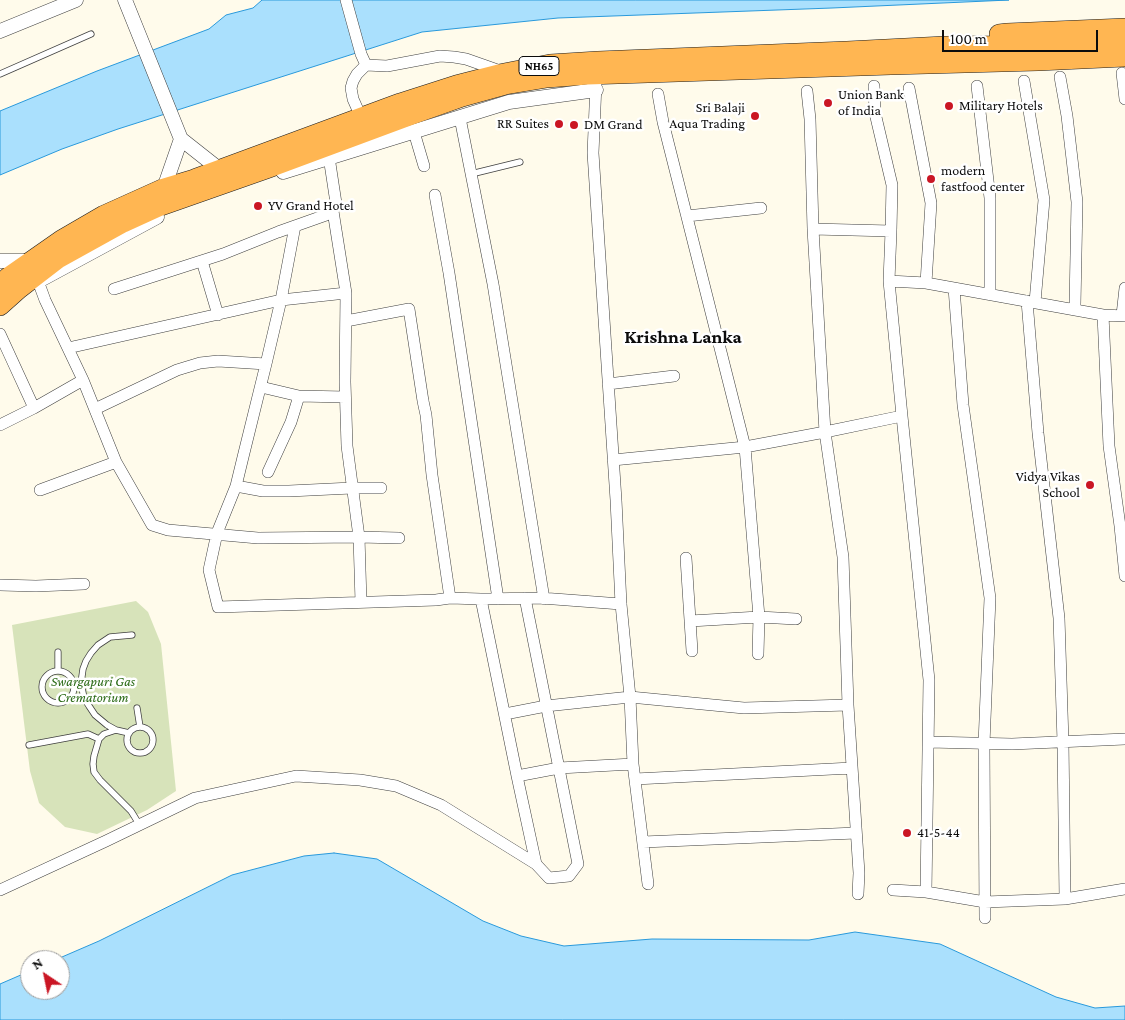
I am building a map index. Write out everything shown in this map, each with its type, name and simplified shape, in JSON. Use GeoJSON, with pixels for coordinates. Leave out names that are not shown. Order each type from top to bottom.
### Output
{"type":"FeatureCollection","features":[{"type":"Feature","properties":{"kind":"highway"},"geometry":{"type":"LineString","coordinates":[[944,46],[1007,33],[1125,28]]}},
{"type":"Feature","properties":{"kind":"highway","name":"NH65"},"geometry":{"type":"LineString","coordinates":[[5,277],[58,259],[123,223],[158,207],[269,168],[417,112],[505,85],[539,80],[847,51],[944,46],[1125,43]]}},
{"type":"Feature","properties":{"kind":"highway","name":"NH65"},"geometry":{"type":"LineString","coordinates":[[0,306],[5,277],[61,240],[104,215],[164,188],[400,103],[456,85],[504,73],[550,64],[597,75],[1038,61],[1123,65]]}},
{"type":"Feature","properties":{"kind":"street"},"geometry":{"type":"LineString","coordinates":[[1,28],[53,4],[76,0]]}},
{"type":"Feature","properties":{"kind":"street"},"geometry":{"type":"LineString","coordinates":[[125,0],[181,139],[219,169]]}},
{"type":"Feature","properties":{"kind":"street"},"geometry":{"type":"LineString","coordinates":[[346,0],[363,60],[351,88],[353,99],[361,117]]}},
{"type":"Feature","properties":{"kind":"street"},"geometry":{"type":"LineString","coordinates":[[363,60],[387,66],[440,56],[454,56],[504,73]]}},
{"type":"Feature","properties":{"kind":"street"},"geometry":{"type":"LineString","coordinates":[[1123,65],[1125,99]]}},
{"type":"Feature","properties":{"kind":"street"},"geometry":{"type":"LineString","coordinates":[[0,313],[38,281],[153,219],[194,202],[329,157],[597,75],[593,153],[621,604],[634,764],[648,884]]}},
{"type":"Feature","properties":{"kind":"street"},"geometry":{"type":"LineString","coordinates":[[1060,77],[1067,116],[1077,202],[1076,310]]}},
{"type":"Feature","properties":{"kind":"street"},"geometry":{"type":"LineString","coordinates":[[1024,81],[1044,200],[1031,302],[1038,433],[1059,618],[1065,899]]}},
{"type":"Feature","properties":{"kind":"street"},"geometry":{"type":"LineString","coordinates":[[874,86],[875,113],[892,185],[889,281],[929,680],[926,892]]}},
{"type":"Feature","properties":{"kind":"street"},"geometry":{"type":"LineString","coordinates":[[977,86],[990,198],[990,294]]}},
{"type":"Feature","properties":{"kind":"street"},"geometry":{"type":"LineString","coordinates":[[909,88],[931,203],[926,284]]}},
{"type":"Feature","properties":{"kind":"street"},"geometry":{"type":"LineString","coordinates":[[807,91],[810,118],[813,229],[826,432],[843,557],[848,705],[859,873],[858,894]]}},
{"type":"Feature","properties":{"kind":"street"},"geometry":{"type":"LineString","coordinates":[[658,94],[663,122],[745,447],[759,617],[758,654]]}},
{"type":"Feature","properties":{"kind":"street"},"geometry":{"type":"LineString","coordinates":[[460,118],[493,284],[544,599]]}},
{"type":"Feature","properties":{"kind":"street"},"geometry":{"type":"LineString","coordinates":[[414,132],[424,166]]}},
{"type":"Feature","properties":{"kind":"street"},"geometry":{"type":"LineString","coordinates":[[164,188],[181,139]]}},
{"type":"Feature","properties":{"kind":"street"},"geometry":{"type":"LineString","coordinates":[[329,157],[336,203],[333,211],[346,293],[345,397],[347,446],[359,537],[361,602]]}},
{"type":"Feature","properties":{"kind":"street"},"geometry":{"type":"LineString","coordinates":[[435,195],[449,273],[498,599]]}},
{"type":"Feature","properties":{"kind":"street"},"geometry":{"type":"LineString","coordinates":[[687,216],[761,208]]}},
{"type":"Feature","properties":{"kind":"street"},"geometry":{"type":"LineString","coordinates":[[114,289],[223,254],[333,211]]}},
{"type":"Feature","properties":{"kind":"street"},"geometry":{"type":"LineString","coordinates":[[295,226],[261,387],[236,486],[217,533],[209,570],[218,607],[450,598],[525,598],[621,604]]}},
{"type":"Feature","properties":{"kind":"street"},"geometry":{"type":"LineString","coordinates":[[813,229],[891,231]]}},
{"type":"Feature","properties":{"kind":"street"},"geometry":{"type":"LineString","coordinates":[[202,261],[218,315]]}},
{"type":"Feature","properties":{"kind":"street"},"geometry":{"type":"LineString","coordinates":[[38,281],[83,380],[116,462],[152,525],[168,530],[258,538],[399,538]]}},
{"type":"Feature","properties":{"kind":"street"},"geometry":{"type":"LineString","coordinates":[[889,281],[954,288],[1076,310],[1124,316],[1125,288]]}},
{"type":"Feature","properties":{"kind":"street"},"geometry":{"type":"LineString","coordinates":[[954,288],[963,405],[990,598],[984,744],[985,918]]}},
{"type":"Feature","properties":{"kind":"street"},"geometry":{"type":"LineString","coordinates":[[68,348],[280,300],[346,293]]}},
{"type":"Feature","properties":{"kind":"street"},"geometry":{"type":"LineString","coordinates":[[346,321],[409,309],[426,415],[432,475],[450,598]]}},
{"type":"Feature","properties":{"kind":"street"},"geometry":{"type":"LineString","coordinates":[[1103,314],[1109,446],[1125,576]]}},
{"type":"Feature","properties":{"kind":"street"},"geometry":{"type":"LineString","coordinates":[[0,334],[34,408]]}},
{"type":"Feature","properties":{"kind":"street"},"geometry":{"type":"LineString","coordinates":[[95,409],[177,370],[200,363],[218,361],[266,364]]}},
{"type":"Feature","properties":{"kind":"street"},"geometry":{"type":"LineString","coordinates":[[608,384],[674,376]]}},
{"type":"Feature","properties":{"kind":"street"},"geometry":{"type":"LineString","coordinates":[[0,425],[83,380]]}},
{"type":"Feature","properties":{"kind":"street"},"geometry":{"type":"LineString","coordinates":[[261,387],[299,396],[345,397]]}},
{"type":"Feature","properties":{"kind":"street"},"geometry":{"type":"LineString","coordinates":[[268,472],[291,422],[299,396]]}},
{"type":"Feature","properties":{"kind":"street"},"geometry":{"type":"LineString","coordinates":[[613,460],[745,447],[902,416]]}},
{"type":"Feature","properties":{"kind":"street"},"geometry":{"type":"LineString","coordinates":[[40,490],[116,462]]}},
{"type":"Feature","properties":{"kind":"street"},"geometry":{"type":"LineString","coordinates":[[236,486],[263,491],[381,488]]}},
{"type":"Feature","properties":{"kind":"street"},"geometry":{"type":"LineString","coordinates":[[686,558],[692,651]]}},
{"type":"Feature","properties":{"kind":"street"},"geometry":{"type":"LineString","coordinates":[[0,585],[84,584]]}},
{"type":"Feature","properties":{"kind":"street"},"geometry":{"type":"LineString","coordinates":[[0,890],[194,798],[296,776],[360,780],[396,786],[441,805],[536,864],[549,878],[569,876],[578,864],[525,598]]}},
{"type":"Feature","properties":{"kind":"street"},"geometry":{"type":"LineString","coordinates":[[482,599],[536,864]]}},
{"type":"Feature","properties":{"kind":"street"},"geometry":{"type":"LineString","coordinates":[[690,621],[759,617],[796,619]]}},
{"type":"Feature","properties":{"kind":"street"},"geometry":{"type":"LineString","coordinates":[[505,714],[546,706],[630,697],[744,708],[848,705]]}},
{"type":"Feature","properties":{"kind":"street"},"geometry":{"type":"LineString","coordinates":[[929,742],[1012,744],[1125,739]]}},
{"type":"Feature","properties":{"kind":"street"},"geometry":{"type":"LineString","coordinates":[[517,776],[559,768],[634,764]]}},
{"type":"Feature","properties":{"kind":"street"},"geometry":{"type":"LineString","coordinates":[[636,778],[852,768]]}},
{"type":"Feature","properties":{"kind":"street"},"geometry":{"type":"LineString","coordinates":[[643,842],[856,833]]}},
{"type":"Feature","properties":{"kind":"street"},"geometry":{"type":"LineString","coordinates":[[892,890],[926,892],[985,902],[1065,899],[1125,889]]}},
{"type":"Feature","properties":{"kind":"lane"},"geometry":{"type":"LineString","coordinates":[[0,74],[91,34]]}},
{"type":"Feature","properties":{"kind":"lane"},"geometry":{"type":"LineString","coordinates":[[471,174],[520,162]]}},
{"type":"Feature","properties":{"kind":"lane"},"geometry":{"type":"LineString","coordinates":[[129,733],[116,730],[95,715],[84,698],[81,684],[86,661],[98,645],[110,637],[132,635]]}},
{"type":"Feature","properties":{"kind":"lane"},"geometry":{"type":"LineString","coordinates":[[58,652],[58,670]]}},
{"type":"Feature","properties":{"kind":"lane"},"geometry":{"type":"LineString","coordinates":[[58,670],[68,674],[74,684],[72,694],[60,703],[46,698],[42,689],[44,678],[53,671],[58,670]]}},
{"type":"Feature","properties":{"kind":"lane"},"geometry":{"type":"LineString","coordinates":[[74,684],[102,682]]}},
{"type":"Feature","properties":{"kind":"lane"},"geometry":{"type":"LineString","coordinates":[[137,708],[140,727]]}},
{"type":"Feature","properties":{"kind":"lane"},"geometry":{"type":"LineString","coordinates":[[140,727],[146,728],[152,735],[152,744],[147,750],[139,752],[132,750],[127,743],[127,739],[129,733],[134,728],[140,727]]}},
{"type":"Feature","properties":{"kind":"lane"},"geometry":{"type":"LineString","coordinates":[[116,730],[104,734],[99,739],[94,756],[94,772],[131,811],[139,824]]}},
{"type":"Feature","properties":{"kind":"lane"},"geometry":{"type":"LineString","coordinates":[[29,745],[88,734],[99,739]]}},
{"type":"Feature","properties":{"kind":"green space","name":"Swargapuri Gas Crematorium"},"geometry":{"type":"Polygon","coordinates":[[[136,601],[148,612],[161,644],[176,791],[147,810],[97,834],[65,827],[39,803],[30,771],[12,625],[136,601]]]}},
{"type":"Feature","properties":{"kind":"water"},"geometry":{"type":"Polygon","coordinates":[[[262,0],[1009,0],[558,18],[422,32],[118,129],[62,149],[0,175],[0,111],[97,71],[209,29],[226,15],[253,8],[262,0]]]}},
{"type":"Feature","properties":{"kind":"water"},"geometry":{"type":"Polygon","coordinates":[[[334,853],[377,859],[483,921],[521,936],[564,946],[652,939],[809,940],[855,932],[940,944],[1056,997],[1095,1008],[1125,1006],[1125,1020],[0,1020],[0,984],[20,975],[20,1000],[70,1000],[70,954],[232,875],[304,856],[334,853]]]}},
{"type":"Feature","properties":{"kind":"place","name":"Union Bank of India"},"geometry":{"type":"Point","coordinates":[828,103]}},
{"type":"Feature","properties":{"kind":"place","name":"Military Hotels"},"geometry":{"type":"Point","coordinates":[949,106]}},
{"type":"Feature","properties":{"kind":"place","name":"Sri Balaji Aqua Trading"},"geometry":{"type":"Point","coordinates":[755,116]}},
{"type":"Feature","properties":{"kind":"place","name":"RR Suites"},"geometry":{"type":"Point","coordinates":[559,124]}},
{"type":"Feature","properties":{"kind":"place","name":"DM Grand"},"geometry":{"type":"Point","coordinates":[574,125]}},
{"type":"Feature","properties":{"kind":"place","name":"modern fastfood center"},"geometry":{"type":"Point","coordinates":[931,179]}},
{"type":"Feature","properties":{"kind":"place","name":"YV Grand Hotel"},"geometry":{"type":"Point","coordinates":[258,206]}},
{"type":"Feature","properties":{"kind":"place","name":"Vidya Vikas School"},"geometry":{"type":"Point","coordinates":[1090,485]}},
{"type":"Feature","properties":{"kind":"place","name":"41-5-44"},"geometry":{"type":"Point","coordinates":[907,833]}},
{"type":"Feature","properties":{"kind":"district","name":"Krishna Lanka"},"geometry":{"type":"Point","coordinates":[683,337]}}]}
